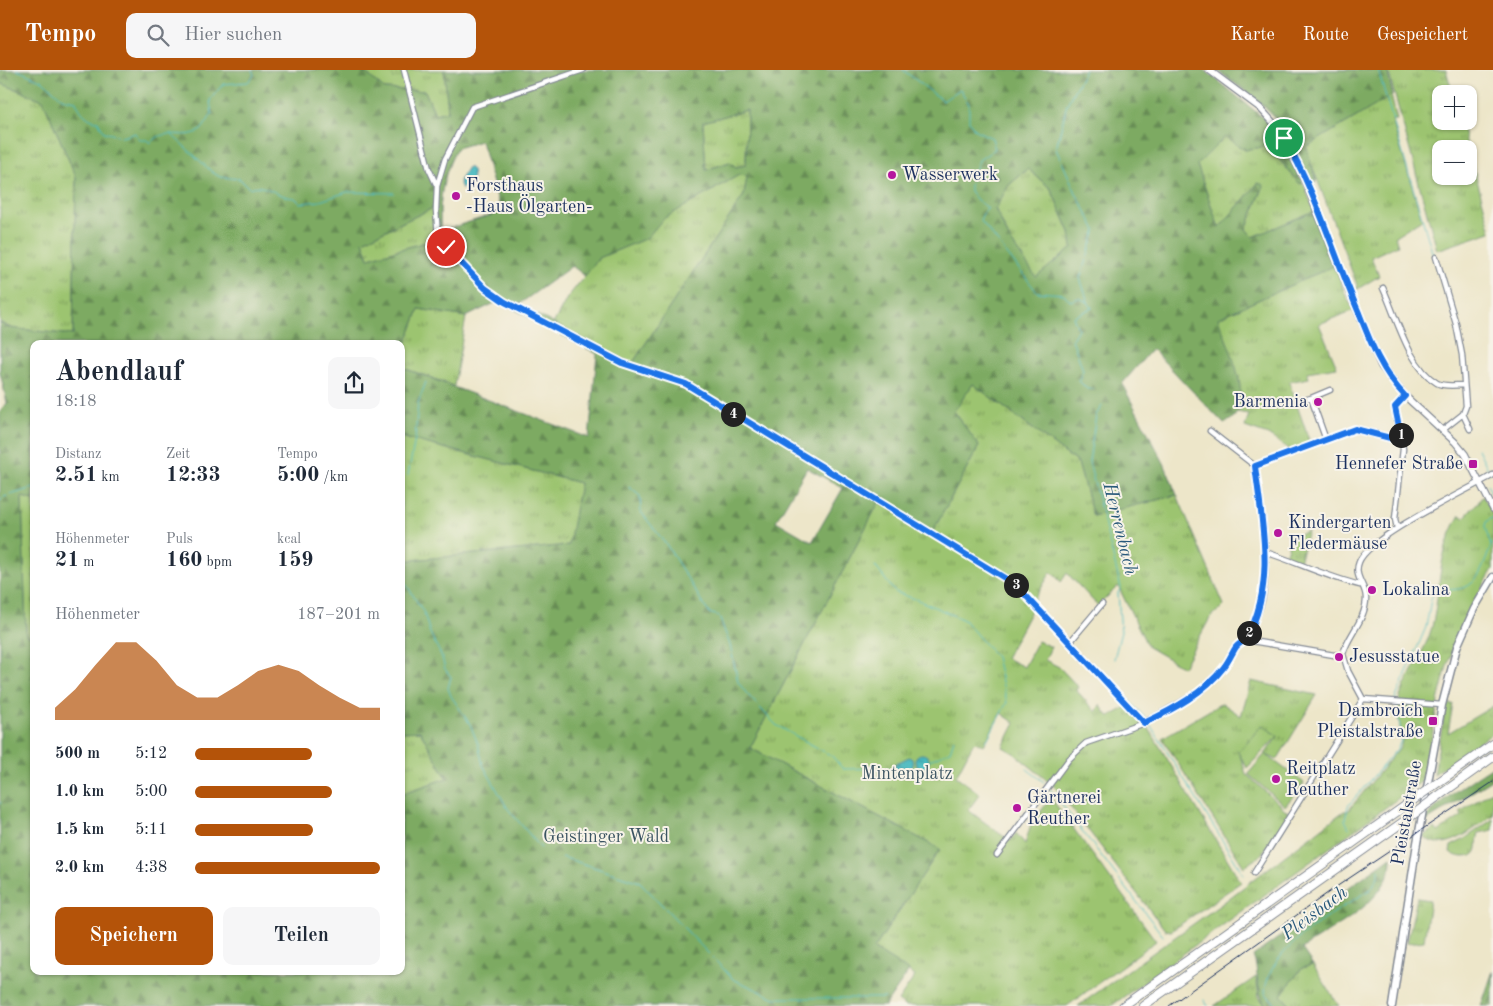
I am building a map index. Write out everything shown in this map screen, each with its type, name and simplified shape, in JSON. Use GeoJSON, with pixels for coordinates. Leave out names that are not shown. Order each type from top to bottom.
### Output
{"type":"FeatureCollection","features":[{"type":"Feature","properties":{"kind":"highway"},"geometry":{"type":"LineString","coordinates":[[1123,1006],[1493,744]]}},
{"type":"Feature","properties":{"kind":"highway"},"geometry":{"type":"LineString","coordinates":[[1143,1006],[1493,757]]}},
{"type":"Feature","properties":{"kind":"main road","name":"Pleistalstraße"},"geometry":{"type":"LineString","coordinates":[[1392,1006],[1415,853],[1442,705],[1458,647],[1474,610],[1493,577]]}},
{"type":"Feature","properties":{"kind":"street"},"geometry":{"type":"LineString","coordinates":[[404,70],[429,169],[437,186]]}},
{"type":"Feature","properties":{"kind":"street"},"geometry":{"type":"LineString","coordinates":[[583,70],[472,107],[445,159],[437,186],[438,237],[446,247],[485,288],[505,302],[622,363],[686,384],[1016,585],[1144,723]]}},
{"type":"Feature","properties":{"kind":"street"},"geometry":{"type":"LineString","coordinates":[[1209,70],[1260,108],[1282,133],[1305,181],[1381,366],[1405,396],[1444,429],[1465,454],[1493,508]]}},
{"type":"Feature","properties":{"kind":"street"},"geometry":{"type":"LineString","coordinates":[[1436,257],[1456,324],[1466,406],[1463,414],[1444,429]]}},
{"type":"Feature","properties":{"kind":"street"},"geometry":{"type":"LineString","coordinates":[[1383,288],[1403,337],[1422,370],[1438,384],[1464,385]]}},
{"type":"Feature","properties":{"kind":"street"},"geometry":{"type":"LineString","coordinates":[[1297,402],[1330,390]]}},
{"type":"Feature","properties":{"kind":"street"},"geometry":{"type":"LineString","coordinates":[[1397,528],[1395,519],[1403,449],[1395,407],[1405,396]]}},
{"type":"Feature","properties":{"kind":"street"},"geometry":{"type":"LineString","coordinates":[[1311,398],[1326,440]]}},
{"type":"Feature","properties":{"kind":"street"},"geometry":{"type":"LineString","coordinates":[[1463,414],[1470,429]]}},
{"type":"Feature","properties":{"kind":"street"},"geometry":{"type":"LineString","coordinates":[[1255,466],[1355,429],[1402,441]]}},
{"type":"Feature","properties":{"kind":"street"},"geometry":{"type":"LineString","coordinates":[[997,855],[1069,759],[1086,743],[1144,723],[1201,691],[1224,667],[1236,647],[1246,640],[1262,601],[1265,552],[1255,466],[1210,431]]}},
{"type":"Feature","properties":{"kind":"street"},"geometry":{"type":"LineString","coordinates":[[1363,699],[1348,671],[1343,654],[1358,627],[1366,601],[1366,595],[1360,584],[1357,572],[1362,558],[1384,536],[1493,475]]}},
{"type":"Feature","properties":{"kind":"street"},"geometry":{"type":"LineString","coordinates":[[1265,552],[1338,579],[1360,584]]}},
{"type":"Feature","properties":{"kind":"street"},"geometry":{"type":"LineString","coordinates":[[1070,642],[1102,604]]}},
{"type":"Feature","properties":{"kind":"street"},"geometry":{"type":"LineString","coordinates":[[1246,640],[1334,655],[1343,654]]}},
{"type":"Feature","properties":{"kind":"street"},"geometry":{"type":"LineString","coordinates":[[1363,699],[1403,704],[1442,705]]}},
{"type":"Feature","properties":{"kind":"street"},"geometry":{"type":"LineString","coordinates":[[1254,873],[1363,699]]}},
{"type":"Feature","properties":{"kind":"green space","name":"Geistinger Wald"},"geometry":{"type":"Polygon","coordinates":[[[0,70],[356,70],[366,73],[384,89],[425,91],[435,114],[448,111],[444,70],[1205,70],[1266,120],[1282,140],[1303,182],[1300,184],[1268,146],[1245,150],[1225,137],[1197,165],[1219,228],[1258,183],[1264,185],[1246,229],[1253,237],[1314,211],[1336,265],[1218,318],[1232,354],[1241,395],[1239,407],[1234,417],[1224,424],[1152,349],[1122,384],[1164,463],[1177,495],[1093,516],[1078,463],[973,384],[954,411],[979,446],[932,533],[879,502],[750,748],[940,849],[874,949],[909,971],[885,1006],[0,1006],[0,412],[7,403],[0,372],[0,323],[10,328],[73,335],[76,177],[43,100],[0,83],[0,70]],[[747,110],[703,122],[706,170],[730,162],[736,167],[746,165],[747,110]],[[481,141],[457,148],[448,168],[443,188],[440,210],[441,231],[501,212],[481,141]],[[1028,169],[1009,185],[995,209],[1010,240],[1036,277],[1072,248],[1070,232],[1051,189],[1028,169]],[[739,175],[663,219],[647,238],[599,258],[585,276],[572,266],[518,305],[632,364],[744,195],[747,176],[739,175]],[[433,208],[363,241],[369,258],[437,239],[433,208]],[[807,468],[776,521],[812,542],[843,488],[807,468]]]}},
{"type":"Feature","properties":{"kind":"green space"},"geometry":{"type":"Polygon","coordinates":[[[356,70],[444,70],[448,111],[435,114],[425,91],[384,89],[366,73],[356,70]]]}},
{"type":"Feature","properties":{"kind":"green space"},"geometry":{"type":"Polygon","coordinates":[[[1216,70],[1385,70],[1397,120],[1392,120],[1422,219],[1395,236],[1398,245],[1371,257],[1379,276],[1356,290],[1357,285],[1305,147],[1358,116],[1296,124],[1313,185],[1294,145],[1279,123],[1257,101],[1216,70]]]}},
{"type":"Feature","properties":{"kind":"green space"},"geometry":{"type":"Polygon","coordinates":[[[1219,70],[1387,70],[1393,95],[1306,147],[1316,179],[1314,184],[1285,129],[1278,120],[1255,97],[1219,70]]]}},
{"type":"Feature","properties":{"kind":"green space"},"geometry":{"type":"Polygon","coordinates":[[[1388,70],[1446,70],[1450,85],[1432,85],[1432,130],[1463,130],[1466,140],[1432,140],[1432,185],[1477,185],[1477,180],[1491,232],[1437,250],[1388,70]]]}},
{"type":"Feature","properties":{"kind":"green space"},"geometry":{"type":"Polygon","coordinates":[[[0,83],[43,100],[76,177],[73,335],[10,328],[0,322],[0,83]]]}},
{"type":"Feature","properties":{"kind":"green space"},"geometry":{"type":"Polygon","coordinates":[[[747,110],[746,165],[736,167],[729,162],[706,170],[703,122],[747,110]]]}},
{"type":"Feature","properties":{"kind":"green space"},"geometry":{"type":"Polygon","coordinates":[[[1225,137],[1245,150],[1268,146],[1300,184],[1303,182],[1314,211],[1253,237],[1246,229],[1264,186],[1258,183],[1219,228],[1197,165],[1225,137]]]}},
{"type":"Feature","properties":{"kind":"green space"},"geometry":{"type":"Polygon","coordinates":[[[1028,169],[1051,189],[1070,232],[1072,248],[1036,278],[1010,240],[995,208],[1009,185],[1028,169]]]}},
{"type":"Feature","properties":{"kind":"green space"},"geometry":{"type":"Polygon","coordinates":[[[739,175],[748,176],[744,195],[632,364],[553,324],[567,298],[599,258],[646,238],[662,219],[739,175]]]}},
{"type":"Feature","properties":{"kind":"green space"},"geometry":{"type":"Polygon","coordinates":[[[433,208],[437,239],[369,258],[363,241],[433,208]]]}},
{"type":"Feature","properties":{"kind":"green space"},"geometry":{"type":"Polygon","coordinates":[[[1336,265],[1345,294],[1354,310],[1319,324],[1337,367],[1307,372],[1309,378],[1289,382],[1310,443],[1290,450],[1268,435],[1245,427],[1249,414],[1236,412],[1218,318],[1336,265]]]}},
{"type":"Feature","properties":{"kind":"green space"},"geometry":{"type":"Polygon","coordinates":[[[419,309],[466,317],[454,386],[405,368],[405,346],[419,309]]]}},
{"type":"Feature","properties":{"kind":"green space","name":"Mintenplatz"},"geometry":{"type":"Polygon","coordinates":[[[973,384],[1078,463],[1093,516],[1177,495],[1224,605],[1210,618],[1183,667],[1148,647],[1118,586],[1098,606],[1067,573],[1061,582],[1051,572],[1034,600],[1033,607],[1006,658],[1024,667],[1038,641],[1051,647],[1045,660],[1059,667],[1078,687],[1076,690],[1096,712],[1100,705],[1109,717],[1127,707],[1143,725],[1148,727],[1241,882],[1171,931],[1165,930],[1055,787],[1015,754],[1003,747],[1015,723],[1001,713],[984,745],[974,742],[956,776],[980,794],[968,810],[1010,841],[1016,833],[1025,844],[1031,824],[1051,798],[1156,941],[1067,1006],[905,1006],[898,1001],[915,976],[874,949],[940,849],[750,748],[879,502],[932,533],[979,446],[954,411],[973,384]]]}},
{"type":"Feature","properties":{"kind":"green space"},"geometry":{"type":"Polygon","coordinates":[[[405,438],[580,483],[570,545],[405,561],[405,438]]]}},
{"type":"Feature","properties":{"kind":"green space"},"geometry":{"type":"Polygon","coordinates":[[[1483,496],[1493,514],[1493,569],[1471,607],[1447,666],[1438,701],[1425,779],[1111,1006],[1078,1006],[1220,905],[1344,811],[1348,811],[1401,746],[1398,704],[1432,627],[1443,557],[1447,544],[1460,515],[1464,518],[1483,496]]]}},
{"type":"Feature","properties":{"kind":"green space"},"geometry":{"type":"Polygon","coordinates":[[[22,497],[30,499],[30,636],[26,635],[22,497]]]}},
{"type":"Feature","properties":{"kind":"green space"},"geometry":{"type":"Polygon","coordinates":[[[1308,531],[1299,561],[1285,556],[1291,537],[1308,531]]]}},
{"type":"Feature","properties":{"kind":"green space"},"geometry":{"type":"Polygon","coordinates":[[[1251,681],[1317,695],[1277,760],[1265,754],[1278,736],[1239,752],[1246,774],[1290,814],[1261,855],[1244,867],[1162,738],[1222,703],[1241,716],[1251,681]]]}},
{"type":"Feature","properties":{"kind":"green space"},"geometry":{"type":"Polygon","coordinates":[[[1446,704],[1453,704],[1448,733],[1493,706],[1493,733],[1434,774],[1446,704]]]}},
{"type":"Feature","properties":{"kind":"green space"},"geometry":{"type":"Polygon","coordinates":[[[1262,725],[1278,736],[1247,768],[1238,752],[1262,725]]]}},
{"type":"Feature","properties":{"kind":"green space"},"geometry":{"type":"Polygon","coordinates":[[[420,731],[447,778],[405,793],[405,732],[420,731]]]}},
{"type":"Feature","properties":{"kind":"green space","name":"Reitplatz Reuther"},"geometry":{"type":"Polygon","coordinates":[[[1265,754],[1304,783],[1285,806],[1248,774],[1265,754]]]}},
{"type":"Feature","properties":{"kind":"green space"},"geometry":{"type":"Polygon","coordinates":[[[1493,766],[1493,779],[1425,822],[1434,809],[1493,766]]]}},
{"type":"Feature","properties":{"kind":"green space"},"geometry":{"type":"Polygon","coordinates":[[[1493,790],[1493,815],[1460,838],[1441,843],[1431,842],[1423,836],[1435,828],[1438,832],[1462,816],[1460,812],[1493,790]]]}},
{"type":"Feature","properties":{"kind":"green space"},"geometry":{"type":"Polygon","coordinates":[[[1493,819],[1493,830],[1479,833],[1477,849],[1474,854],[1461,857],[1450,852],[1451,846],[1493,819]]]}},
{"type":"Feature","properties":{"kind":"green space"},"geometry":{"type":"Polygon","coordinates":[[[1391,857],[1389,873],[1382,887],[1372,900],[1344,922],[1302,949],[1313,965],[1302,968],[1281,995],[1291,1006],[1266,1006],[1258,988],[1253,956],[1391,857]]]}},
{"type":"Feature","properties":{"kind":"green space"},"geometry":{"type":"Polygon","coordinates":[[[1417,898],[1430,900],[1424,941],[1407,943],[1417,898]]]}},
{"type":"Feature","properties":{"kind":"green space"},"geometry":{"type":"Polygon","coordinates":[[[1313,965],[1339,1006],[1291,1006],[1281,995],[1302,968],[1313,965]]]}},
{"type":"Feature","properties":{"kind":"green space"},"geometry":{"type":"Polygon","coordinates":[[[1493,971],[1493,1006],[1481,1006],[1493,971]]]}},
{"type":"Feature","properties":{"kind":"green space"},"geometry":{"type":"Polygon","coordinates":[[[1256,977],[1259,997],[1266,1006],[1214,1006],[1256,977]]]}},
{"type":"Feature","properties":{"kind":"water"},"geometry":{"type":"Polygon","coordinates":[[[468,167],[472,170],[473,179],[462,189],[459,181],[468,167]]]}},
{"type":"Feature","properties":{"kind":"water"},"geometry":{"type":"Polygon","coordinates":[[[919,754],[925,754],[929,761],[925,768],[919,768],[915,764],[915,758],[919,754]]]}},
{"type":"Feature","properties":{"kind":"water"},"geometry":{"type":"Polygon","coordinates":[[[909,757],[912,759],[913,766],[909,770],[894,773],[895,764],[909,757]]]}},
{"type":"Feature","properties":{"kind":"waterway"},"geometry":{"type":"LineString","coordinates":[[17,70],[43,81],[62,98],[76,101],[84,115],[94,121],[98,121],[104,132],[122,137],[135,133],[140,140],[147,140],[150,143],[163,135],[188,135],[201,130],[212,114],[210,100],[223,84],[248,82],[254,75],[252,70]]}},
{"type":"Feature","properties":{"kind":"waterway","name":"Herrenbach"},"geometry":{"type":"LineString","coordinates":[[903,70],[943,101],[960,89],[969,104],[969,121],[975,130],[992,138],[995,149],[979,160],[970,185],[970,191],[977,200],[988,208],[982,215],[981,221],[1037,292],[1064,294],[1070,301],[1079,298],[1088,302],[1092,308],[1073,317],[1078,329],[1072,339],[1083,370],[1079,381],[1087,389],[1094,389]]}},
{"type":"Feature","properties":{"kind":"waterway"},"geometry":{"type":"LineString","coordinates":[[1085,70],[1067,104],[1056,149],[1077,195],[1096,230],[1080,278],[1088,302]]}},
{"type":"Feature","properties":{"kind":"waterway"},"geometry":{"type":"LineString","coordinates":[[1378,70],[1433,255]]}},
{"type":"Feature","properties":{"kind":"waterway"},"geometry":{"type":"LineString","coordinates":[[171,134],[212,172],[220,177],[240,179],[249,188],[266,188],[295,198],[300,203],[320,201],[347,192],[394,193]]}},
{"type":"Feature","properties":{"kind":"waterway"},"geometry":{"type":"LineString","coordinates":[[408,475],[415,439],[418,403],[426,382]]}},
{"type":"Feature","properties":{"kind":"waterway","name":"Herrenbach"},"geometry":{"type":"LineString","coordinates":[[1102,406],[1096,415],[1089,462],[1121,588],[1118,593],[1121,632],[1114,659]]}},
{"type":"Feature","properties":{"kind":"waterway"},"geometry":{"type":"LineString","coordinates":[[1478,449],[1490,473]]}},
{"type":"Feature","properties":{"kind":"waterway"},"geometry":{"type":"LineString","coordinates":[[1487,485],[1493,495]]}},
{"type":"Feature","properties":{"kind":"waterway"},"geometry":{"type":"LineString","coordinates":[[629,487],[640,496],[641,512],[666,544],[709,613],[719,616],[730,645],[738,682],[776,725],[832,756],[843,769],[892,768]]}},
{"type":"Feature","properties":{"kind":"waterway"},"geometry":{"type":"LineString","coordinates":[[10,495],[30,489]]}},
{"type":"Feature","properties":{"kind":"waterway","name":"Pleisbach"},"geometry":{"type":"LineString","coordinates":[[1395,700],[1426,627],[1434,592],[1465,587],[1476,579],[1491,546],[1485,527],[1486,522],[1493,517]]}},
{"type":"Feature","properties":{"kind":"waterway"},"geometry":{"type":"LineString","coordinates":[[875,566],[895,592],[964,620],[996,657],[1007,702],[986,742]]}},
{"type":"Feature","properties":{"kind":"waterway"},"geometry":{"type":"LineString","coordinates":[[405,582],[424,613],[445,669],[451,677],[448,688],[451,696],[470,724],[478,744],[483,765],[508,809],[541,848]]}},
{"type":"Feature","properties":{"kind":"waterway","name":"Herrenbach"},"geometry":{"type":"LineString","coordinates":[[1115,685],[1146,719]]}},
{"type":"Feature","properties":{"kind":"waterway","name":"Pleisbach"},"geometry":{"type":"LineString","coordinates":[[1349,828],[1345,820],[1348,806],[1397,749],[1401,741],[1396,704]]}},
{"type":"Feature","properties":{"kind":"waterway","name":"Herrenbach"},"geometry":{"type":"LineString","coordinates":[[1149,723],[1244,875]]}},
{"type":"Feature","properties":{"kind":"waterway"},"geometry":{"type":"LineString","coordinates":[[930,760],[950,751],[954,739]]}},
{"type":"Feature","properties":{"kind":"waterway"},"geometry":{"type":"LineString","coordinates":[[1027,769],[1044,782]]}},
{"type":"Feature","properties":{"kind":"waterway"},"geometry":{"type":"LineString","coordinates":[[1050,789],[1163,936]]}},
{"type":"Feature","properties":{"kind":"waterway"},"geometry":{"type":"LineString","coordinates":[[562,857],[640,882],[733,979],[775,998],[885,998]]}},
{"type":"Feature","properties":{"kind":"waterway","name":"Pleisbach"},"geometry":{"type":"LineString","coordinates":[[1278,1006],[1265,993],[1269,976],[1278,961],[1290,946],[1306,932],[1371,889],[1379,875],[1379,869]]}},
{"type":"Feature","properties":{"kind":"waterway"},"geometry":{"type":"LineString","coordinates":[[1204,1000],[1208,1006]]}},
{"type":"Feature","properties":{"kind":"railway"},"geometry":{"type":"LineString","coordinates":[[1169,1006],[1339,885],[1493,782]]}},
{"type":"Feature","properties":{"kind":"place","name":"Wasserwerk"},"geometry":{"type":"Point","coordinates":[892,175]}},
{"type":"Feature","properties":{"kind":"place","name":"Forsthaus -Haus Ölgarten-"},"geometry":{"type":"Point","coordinates":[456,196]}},
{"type":"Feature","properties":{"kind":"place","name":"Barmenia"},"geometry":{"type":"Point","coordinates":[1318,402]}},
{"type":"Feature","properties":{"kind":"place","name":"Hennefer Straße"},"geometry":{"type":"Point","coordinates":[1473,464]}},
{"type":"Feature","properties":{"kind":"place","name":"Kindergarten Fledermäuse"},"geometry":{"type":"Point","coordinates":[1278,533]}},
{"type":"Feature","properties":{"kind":"place","name":"Lokalina"},"geometry":{"type":"Point","coordinates":[1372,590]}},
{"type":"Feature","properties":{"kind":"place","name":"Jesusstatue"},"geometry":{"type":"Point","coordinates":[1339,657]}},
{"type":"Feature","properties":{"kind":"place","name":"Dambroich Pleistalstraße"},"geometry":{"type":"Point","coordinates":[1433,721]}},
{"type":"Feature","properties":{"kind":"place","name":"Reitplatz Reuther"},"geometry":{"type":"Point","coordinates":[1276,779]}},
{"type":"Feature","properties":{"kind":"place","name":"Gärtnerei Reuther"},"geometry":{"type":"Point","coordinates":[1017,808]}},
{"type":"Feature","properties":{"kind":"route"},"geometry":{"type":"LineString","coordinates":[[446,247],[485,288],[505,302],[622,363],[686,384],[1016,585],[1144,723],[1201,691],[1224,667],[1236,647],[1246,640],[1262,601],[1264,585],[1265,552],[1255,466],[1355,429],[1402,441],[1395,407],[1405,396],[1381,366],[1296,159],[1284,138]]}}]}
